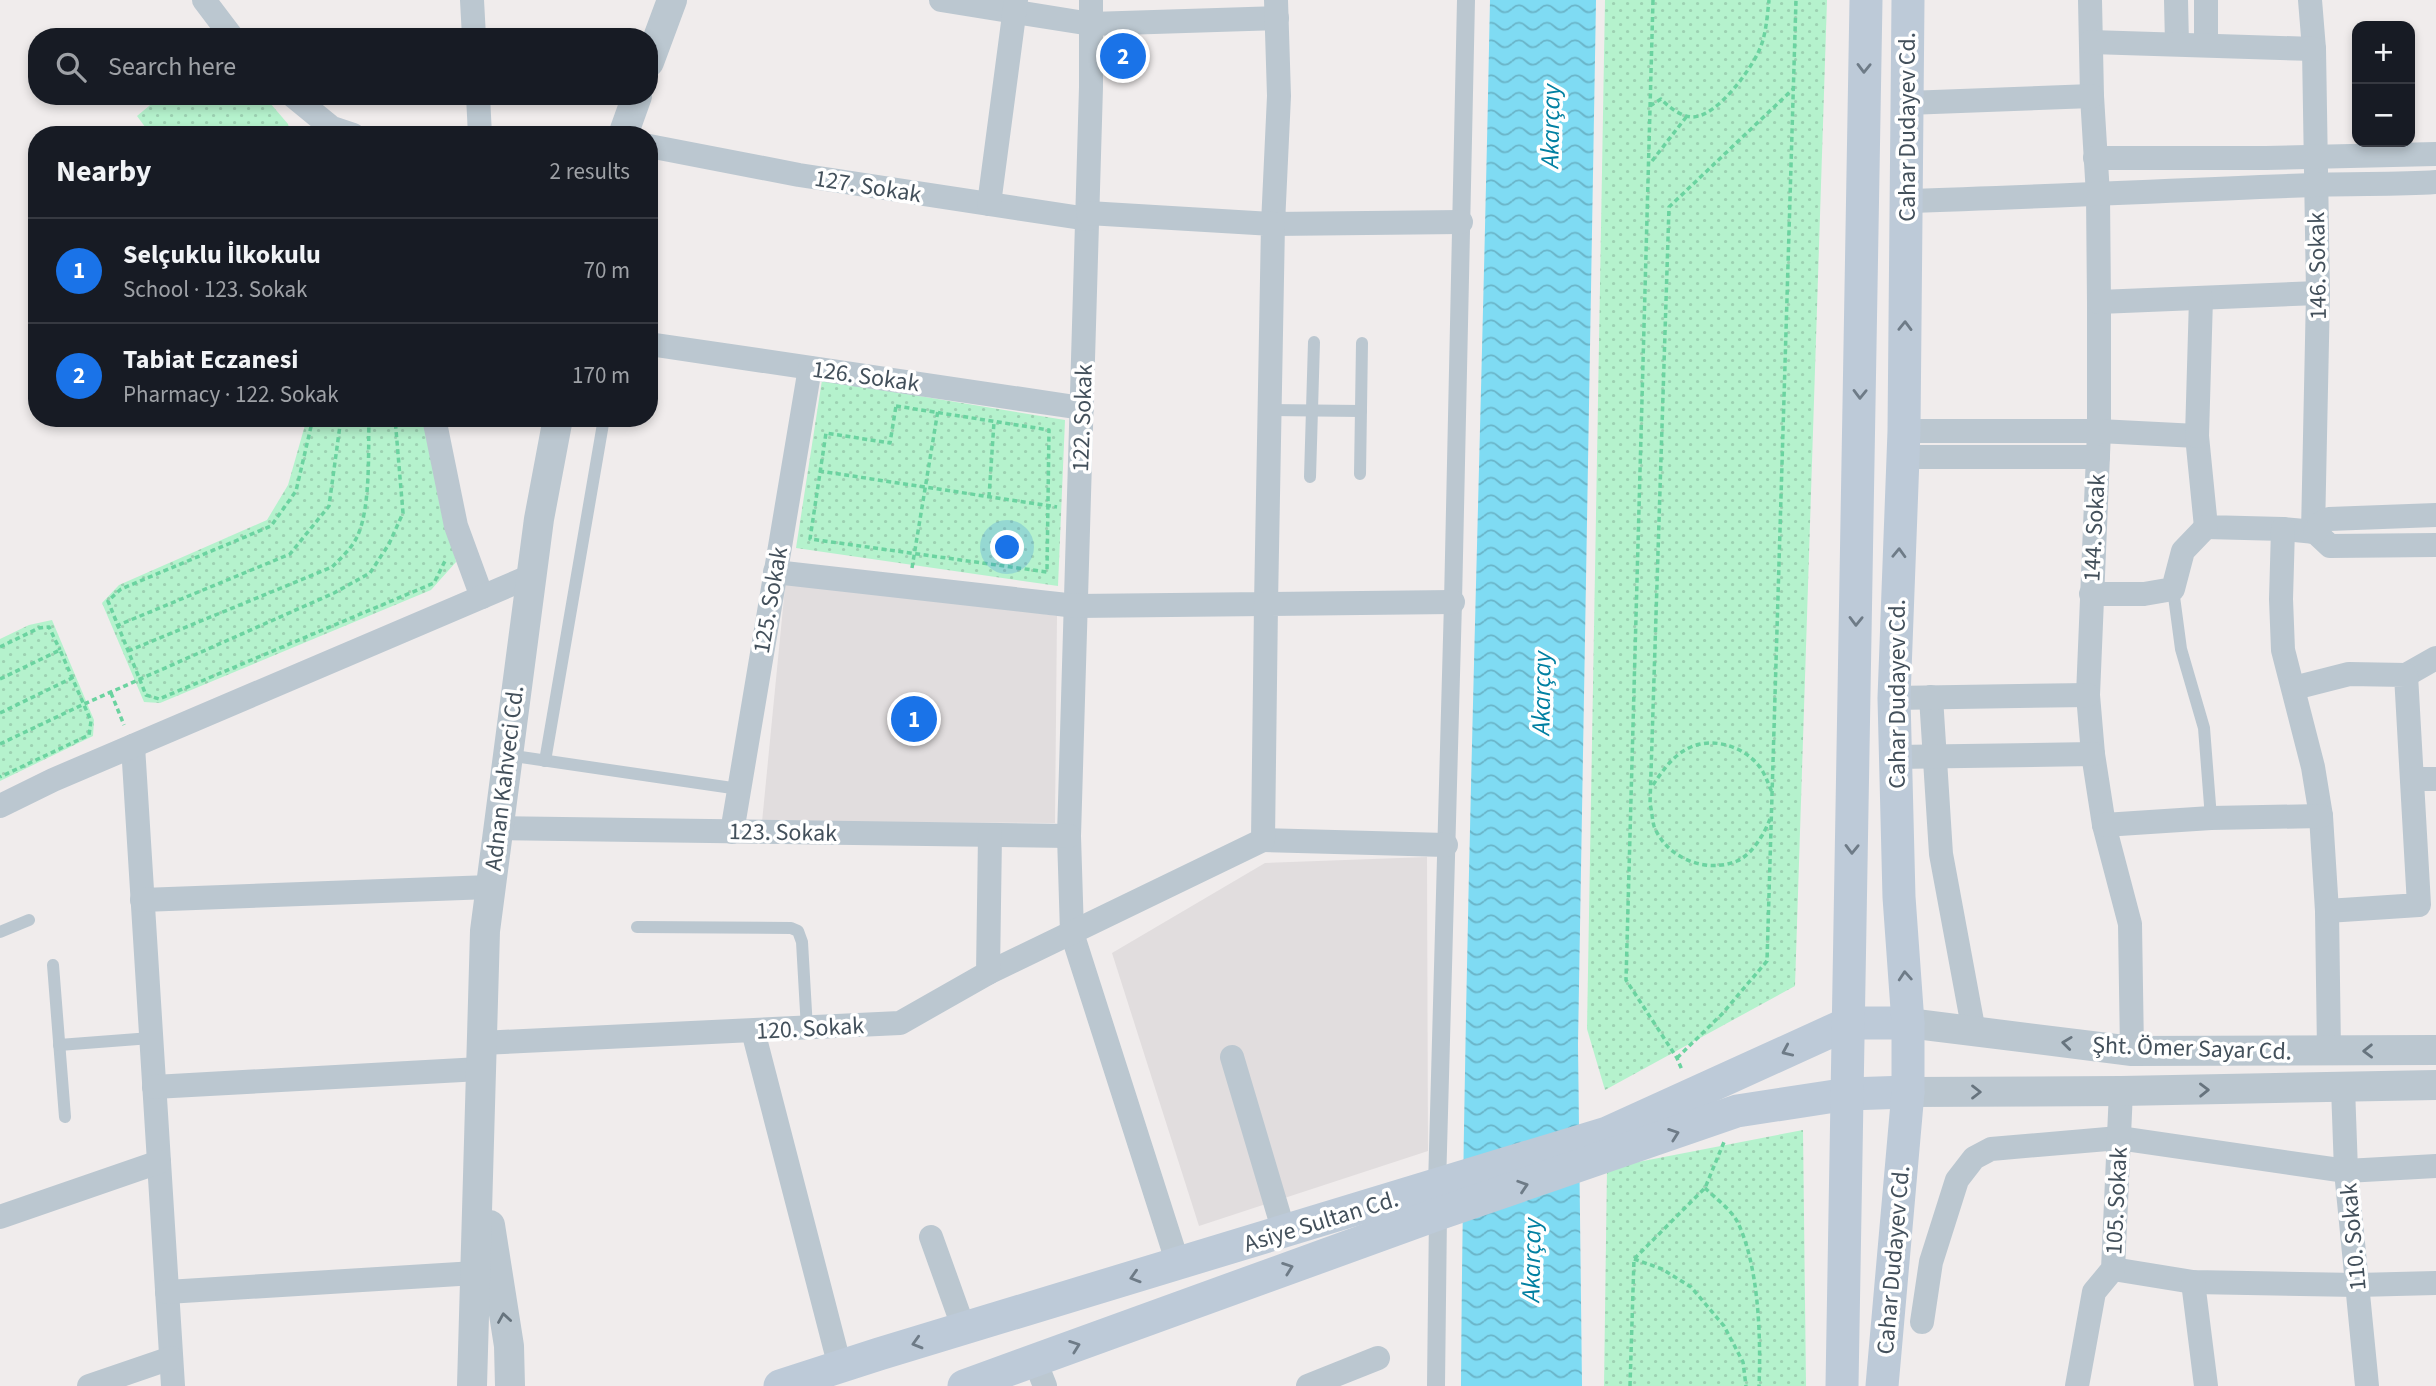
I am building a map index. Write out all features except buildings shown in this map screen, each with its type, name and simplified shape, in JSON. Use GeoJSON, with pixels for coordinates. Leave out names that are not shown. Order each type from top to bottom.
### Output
{"type":"FeatureCollection","features":[{"type":"Feature","properties":{"kind":"main road","name":"Cahar Dudayev Cd."},"geometry":{"type":"LineString","coordinates":[[1842,1386],[1866,0]]}},
{"type":"Feature","properties":{"kind":"main road","name":"Cahar Dudayev Cd."},"geometry":{"type":"LineString","coordinates":[[1882,1386],[1908,1092],[1908,1023],[1899,897],[1894,698],[1903,444],[1908,0]]}},
{"type":"Feature","properties":{"kind":"main road"},"geometry":{"type":"LineString","coordinates":[[1849,1023],[1908,1023]]}},
{"type":"Feature","properties":{"kind":"main road","name":"Asiye Sultan Cd."},"geometry":{"type":"LineString","coordinates":[[1609,1145],[1691,1094],[1849,1023]]}},
{"type":"Feature","properties":{"kind":"main road","name":"Asiye Sultan Cd."},"geometry":{"type":"LineString","coordinates":[[780,1386],[1284,1232],[1448,1196],[1609,1145],[1737,1111],[1848,1094],[1908,1092]]}},
{"type":"Feature","properties":{"kind":"main road","name":"Asiye Sultan Cd."},"geometry":{"type":"LineString","coordinates":[[964,1386],[1040,1373],[1448,1196]]}},
{"type":"Feature","properties":{"kind":"street"},"geometry":{"type":"LineString","coordinates":[[204,0],[225,28]]}},
{"type":"Feature","properties":{"kind":"street"},"geometry":{"type":"LineString","coordinates":[[472,0],[474,28]]}},
{"type":"Feature","properties":{"kind":"street"},"geometry":{"type":"LineString","coordinates":[[658,38],[672,0]]}},
{"type":"Feature","properties":{"kind":"street"},"geometry":{"type":"LineString","coordinates":[[941,0],[1091,12],[1276,9],[1279,96],[1273,224],[1263,840],[1446,845]]}},
{"type":"Feature","properties":{"kind":"street"},"geometry":{"type":"LineString","coordinates":[[1436,1386],[1448,1196],[1446,845],[1466,0]]}},
{"type":"Feature","properties":{"kind":"street","name":"144. Sokak"},"geometry":{"type":"LineString","coordinates":[[2090,0],[2098,195],[2099,431],[2088,695],[2093,754],[2104,825],[2130,924],[2132,1051]]}},
{"type":"Feature","properties":{"kind":"street"},"geometry":{"type":"LineString","coordinates":[[2176,0],[2177,44]]}},
{"type":"Feature","properties":{"kind":"street"},"geometry":{"type":"LineString","coordinates":[[2206,0],[2206,46]]}},
{"type":"Feature","properties":{"kind":"street","name":"146. Sokak"},"geometry":{"type":"LineString","coordinates":[[2310,0],[2314,49],[2318,293],[2314,532]]}},
{"type":"Feature","properties":{"kind":"street"},"geometry":{"type":"LineString","coordinates":[[989,204],[1015,6]]}},
{"type":"Feature","properties":{"kind":"street","name":"122. Sokak"},"geometry":{"type":"LineString","coordinates":[[1091,12],[1088,216],[1069,835],[1072,933],[1178,1264]]}},
{"type":"Feature","properties":{"kind":"street"},"geometry":{"type":"LineString","coordinates":[[2091,42],[2314,49]]}},
{"type":"Feature","properties":{"kind":"street"},"geometry":{"type":"LineString","coordinates":[[1907,103],[2092,96]]}},
{"type":"Feature","properties":{"kind":"street"},"geometry":{"type":"LineString","coordinates":[[304,105],[330,126]]}},
{"type":"Feature","properties":{"kind":"street"},"geometry":{"type":"LineString","coordinates":[[478,105],[480,126]]}},
{"type":"Feature","properties":{"kind":"street"},"geometry":{"type":"LineString","coordinates":[[626,126],[634,105]]}},
{"type":"Feature","properties":{"kind":"street","name":"127. Sokak"},"geometry":{"type":"LineString","coordinates":[[658,148],[799,175],[1088,216],[1273,224],[1461,222]]}},
{"type":"Feature","properties":{"kind":"street"},"geometry":{"type":"LineString","coordinates":[[2095,158],[2436,154]]}},
{"type":"Feature","properties":{"kind":"street"},"geometry":{"type":"LineString","coordinates":[[1906,201],[2315,184],[2436,183]]}},
{"type":"Feature","properties":{"kind":"street"},"geometry":{"type":"LineString","coordinates":[[2099,302],[2318,293]]}},
{"type":"Feature","properties":{"kind":"street"},"geometry":{"type":"LineString","coordinates":[[2201,298],[2197,436],[2206,527]]}},
{"type":"Feature","properties":{"kind":"street","name":"126. Sokak"},"geometry":{"type":"LineString","coordinates":[[658,345],[1082,408]]}},
{"type":"Feature","properties":{"kind":"street","name":"125. Sokak"},"geometry":{"type":"LineString","coordinates":[[732,831],[810,368]]}},
{"type":"Feature","properties":{"kind":"street"},"geometry":{"type":"LineString","coordinates":[[436,427],[456,526],[482,597]]}},
{"type":"Feature","properties":{"kind":"street","name":"Adnan Kahveci Cd."},"geometry":{"type":"LineString","coordinates":[[472,1386],[485,931],[539,519],[556,427]]}},
{"type":"Feature","properties":{"kind":"street"},"geometry":{"type":"LineString","coordinates":[[1903,444],[2099,431],[2197,436]]}},
{"type":"Feature","properties":{"kind":"street"},"geometry":{"type":"LineString","coordinates":[[1903,444],[2098,457]]}},
{"type":"Feature","properties":{"kind":"street"},"geometry":{"type":"LineString","coordinates":[[2314,532],[2320,524],[2329,519],[2436,515]]}},
{"type":"Feature","properties":{"kind":"street"},"geometry":{"type":"LineString","coordinates":[[2091,594],[2144,594],[2173,589],[2183,551],[2206,527],[2283,528],[2314,532],[2330,546],[2436,545]]}},
{"type":"Feature","properties":{"kind":"street"},"geometry":{"type":"LineString","coordinates":[[2283,528],[2283,650],[2313,767],[2321,816],[2327,911],[2329,1051]]}},
{"type":"Feature","properties":{"kind":"street"},"geometry":{"type":"LineString","coordinates":[[775,572],[1076,606],[1453,602]]}},
{"type":"Feature","properties":{"kind":"street"},"geometry":{"type":"LineString","coordinates":[[0,806],[133,746],[531,576]]}},
{"type":"Feature","properties":{"kind":"street"},"geometry":{"type":"LineString","coordinates":[[2294,688],[2349,674],[2406,675],[2436,658]]}},
{"type":"Feature","properties":{"kind":"street"},"geometry":{"type":"LineString","coordinates":[[2327,911],[2428,905],[2424,779],[2406,675]]}},
{"type":"Feature","properties":{"kind":"street"},"geometry":{"type":"LineString","coordinates":[[1894,698],[2088,695]]}},
{"type":"Feature","properties":{"kind":"street"},"geometry":{"type":"LineString","coordinates":[[1931,697],[1941,854],[1974,1032]]}},
{"type":"Feature","properties":{"kind":"street"},"geometry":{"type":"LineString","coordinates":[[133,746],[173,1386]]}},
{"type":"Feature","properties":{"kind":"street"},"geometry":{"type":"LineString","coordinates":[[1895,757],[2093,754]]}},
{"type":"Feature","properties":{"kind":"street"},"geometry":{"type":"LineString","coordinates":[[2104,825],[2211,818],[2321,816]]}},
{"type":"Feature","properties":{"kind":"street","name":"123. Sokak"},"geometry":{"type":"LineString","coordinates":[[497,828],[1069,835]]}},
{"type":"Feature","properties":{"kind":"street"},"geometry":{"type":"LineString","coordinates":[[988,973],[990,835]]}},
{"type":"Feature","properties":{"kind":"street","name":"120. Sokak"},"geometry":{"type":"LineString","coordinates":[[154,1087],[753,1031],[900,1023],[988,973],[1263,840]]}},
{"type":"Feature","properties":{"kind":"street"},"geometry":{"type":"LineString","coordinates":[[142,900],[490,887]]}},
{"type":"Feature","properties":{"kind":"street","name":"Şht. Ömer Sayar Cd."},"geometry":{"type":"LineString","coordinates":[[1908,1023],[2132,1051],[2436,1050]]}},
{"type":"Feature","properties":{"kind":"street"},"geometry":{"type":"LineString","coordinates":[[753,1031],[840,1367]]}},
{"type":"Feature","properties":{"kind":"street"},"geometry":{"type":"LineString","coordinates":[[1232,1057],[1284,1232]]}},
{"type":"Feature","properties":{"kind":"street","name":"Şht. Ömer Sayar Cd."},"geometry":{"type":"LineString","coordinates":[[1908,1092],[2436,1085]]}},
{"type":"Feature","properties":{"kind":"street","name":"110. Sokak"},"geometry":{"type":"LineString","coordinates":[[2343,1087],[2346,1171],[2367,1386]]}},
{"type":"Feature","properties":{"kind":"street","name":"105. Sokak"},"geometry":{"type":"LineString","coordinates":[[2077,1386],[2094,1292],[2113,1269],[2122,1091]]}},
{"type":"Feature","properties":{"kind":"street"},"geometry":{"type":"LineString","coordinates":[[1922,1322],[1931,1262],[1956,1180],[1967,1164],[1982,1153],[2001,1146],[2119,1138],[2346,1171],[2436,1166]]}},
{"type":"Feature","properties":{"kind":"street","name":"Adnan Kahveci Cd."},"geometry":{"type":"LineString","coordinates":[[478,1141],[509,1346],[510,1386]]}},
{"type":"Feature","properties":{"kind":"street"},"geometry":{"type":"LineString","coordinates":[[2,1209],[159,1162]]}},
{"type":"Feature","properties":{"kind":"street"},"geometry":{"type":"LineString","coordinates":[[931,1237],[964,1329]]}},
{"type":"Feature","properties":{"kind":"street"},"geometry":{"type":"LineString","coordinates":[[2113,1269],[2193,1282],[2357,1285],[2436,1283]]}},
{"type":"Feature","properties":{"kind":"street"},"geometry":{"type":"LineString","coordinates":[[167,1292],[475,1273]]}},
{"type":"Feature","properties":{"kind":"street"},"geometry":{"type":"LineString","coordinates":[[2193,1282],[2206,1386]]}},
{"type":"Feature","properties":{"kind":"street"},"geometry":{"type":"LineString","coordinates":[[89,1386],[171,1358]]}},
{"type":"Feature","properties":{"kind":"street"},"geometry":{"type":"LineString","coordinates":[[1308,1386],[1378,1358]]}},
{"type":"Feature","properties":{"kind":"street"},"geometry":{"type":"LineString","coordinates":[[1882,1386],[1889,1386]]}},
{"type":"Feature","properties":{"kind":"lane"},"geometry":{"type":"LineString","coordinates":[[1310,477],[1314,342]]}},
{"type":"Feature","properties":{"kind":"lane"},"geometry":{"type":"LineString","coordinates":[[1360,474],[1362,344]]}},
{"type":"Feature","properties":{"kind":"lane"},"geometry":{"type":"LineString","coordinates":[[1269,410],[1361,411]]}},
{"type":"Feature","properties":{"kind":"lane"},"geometry":{"type":"LineString","coordinates":[[545,761],[602,427]]}},
{"type":"Feature","properties":{"kind":"lane"},"geometry":{"type":"LineString","coordinates":[[2173,589],[2181,649],[2204,728],[2211,818]]}},
{"type":"Feature","properties":{"kind":"lane"},"geometry":{"type":"LineString","coordinates":[[506,755],[739,789]]}},
{"type":"Feature","properties":{"kind":"lane"},"geometry":{"type":"LineString","coordinates":[[0,932],[29,920]]}},
{"type":"Feature","properties":{"kind":"lane"},"geometry":{"type":"LineString","coordinates":[[637,927],[791,928],[797,931],[802,942],[807,1029]]}},
{"type":"Feature","properties":{"kind":"lane"},"geometry":{"type":"LineString","coordinates":[[52,965],[65,1117]]}},
{"type":"Feature","properties":{"kind":"lane"},"geometry":{"type":"LineString","coordinates":[[59,1045],[151,1038]]}},
{"type":"Feature","properties":{"kind":"path"},"geometry":{"type":"LineString","coordinates":[[1653,0],[1626,980],[1677,1058],[1691,1094]]}},
{"type":"Feature","properties":{"kind":"path"},"geometry":{"type":"LineString","coordinates":[[1650,106],[1661,99],[1680,114],[1695,117],[1712,110],[1739,82],[1758,53],[1766,30],[1769,0]]}},
{"type":"Feature","properties":{"kind":"path"},"geometry":{"type":"LineString","coordinates":[[1677,1058],[1722,1014],[1767,961],[1796,0]]}},
{"type":"Feature","properties":{"kind":"path"},"geometry":{"type":"LineString","coordinates":[[1772,814],[1764,834],[1754,847],[1738,861],[1715,865],[1691,863],[1670,849],[1655,827],[1650,804],[1669,207],[1793,89]]}},
{"type":"Feature","properties":{"kind":"path"},"geometry":{"type":"LineString","coordinates":[[1650,163],[1687,116]]}},
{"type":"Feature","properties":{"kind":"path"},"geometry":{"type":"LineString","coordinates":[[911,571],[939,403]]}},
{"type":"Feature","properties":{"kind":"path"},"geometry":{"type":"LineString","coordinates":[[896,406],[994,421],[1049,430],[1047,572],[810,539],[826,433],[890,443],[896,406]]}},
{"type":"Feature","properties":{"kind":"path"},"geometry":{"type":"LineString","coordinates":[[989,497],[994,421]]}},
{"type":"Feature","properties":{"kind":"path"},"geometry":{"type":"LineString","coordinates":[[311,427],[296,491],[271,526],[121,589],[107,601],[146,695],[159,699],[434,583],[446,560]]}},
{"type":"Feature","properties":{"kind":"path"},"geometry":{"type":"LineString","coordinates":[[116,626],[290,554],[330,506],[340,427]]}},
{"type":"Feature","properties":{"kind":"path"},"geometry":{"type":"LineString","coordinates":[[128,652],[332,566],[339,560],[358,536],[366,499],[369,427]]}},
{"type":"Feature","properties":{"kind":"path"},"geometry":{"type":"LineString","coordinates":[[0,744],[310,604],[370,573],[389,544],[403,513],[396,427]]}},
{"type":"Feature","properties":{"kind":"path"},"geometry":{"type":"LineString","coordinates":[[793,467],[1079,510]]}},
{"type":"Feature","properties":{"kind":"path"},"geometry":{"type":"LineString","coordinates":[[0,647],[39,628],[49,628],[91,721],[89,735],[0,777]]}},
{"type":"Feature","properties":{"kind":"path"},"geometry":{"type":"LineString","coordinates":[[0,680],[60,650]]}},
{"type":"Feature","properties":{"kind":"path"},"geometry":{"type":"LineString","coordinates":[[0,713],[72,678]]}},
{"type":"Feature","properties":{"kind":"path"},"geometry":{"type":"LineString","coordinates":[[111,693],[133,746]]}},
{"type":"Feature","properties":{"kind":"path"},"geometry":{"type":"LineString","coordinates":[[1652,787],[1665,766],[1684,751],[1693,746],[1716,744],[1735,746],[1752,759],[1762,770],[1773,793]]}},
{"type":"Feature","properties":{"kind":"path"},"geometry":{"type":"LineString","coordinates":[[1630,1386],[1634,1259],[1704,1188],[1737,1111]]}},
{"type":"Feature","properties":{"kind":"path"},"geometry":{"type":"LineString","coordinates":[[1704,1188],[1738,1221],[1751,1260],[1760,1348],[1759,1386]]}},
{"type":"Feature","properties":{"kind":"path"},"geometry":{"type":"LineString","coordinates":[[1634,1259],[1661,1269],[1691,1287],[1724,1326],[1743,1362],[1746,1386]]}},
{"type":"Feature","properties":{"kind":"shaded area"},"geometry":{"type":"Polygon","coordinates":[[[786,577],[1057,616],[1055,823],[762,822],[786,577]]]}},
{"type":"Feature","properties":{"kind":"shaded area"},"geometry":{"type":"Polygon","coordinates":[[[1427,857],[1428,1151],[1199,1226],[1112,953],[1265,863],[1427,857]]]}},
{"type":"Feature","properties":{"kind":"green space"},"geometry":{"type":"Polygon","coordinates":[[[1605,0],[1827,0],[1795,986],[1605,1090],[1587,1029],[1605,0]]]}},
{"type":"Feature","properties":{"kind":"green space"},"geometry":{"type":"Polygon","coordinates":[[[150,105],[272,105],[289,126],[144,126],[137,116],[150,105]]]}},
{"type":"Feature","properties":{"kind":"green space"},"geometry":{"type":"Polygon","coordinates":[[[822,380],[1065,420],[1058,586],[796,548],[822,380]]]}},
{"type":"Feature","properties":{"kind":"green space"},"geometry":{"type":"Polygon","coordinates":[[[304,427],[427,427],[456,562],[431,590],[160,703],[144,702],[102,603],[119,585],[267,520],[288,485],[304,427]]]}},
{"type":"Feature","properties":{"kind":"green space"},"geometry":{"type":"Polygon","coordinates":[[[52,620],[94,720],[93,736],[0,781],[0,639],[29,625],[52,620]]]}},
{"type":"Feature","properties":{"kind":"green space"},"geometry":{"type":"Polygon","coordinates":[[[1803,1130],[1806,1386],[1604,1386],[1607,1168],[1803,1130]]]}},
{"type":"Feature","properties":{"kind":"water","name":"Akarçay"},"geometry":{"type":"Polygon","coordinates":[[[1490,0],[1596,0],[1578,1044],[1582,1386],[1461,1386],[1469,866],[1490,0]]]}},
{"type":"Feature","properties":{"kind":"place","name":"Tabiat Eczanesi"},"geometry":{"type":"Point","coordinates":[1123,56]}},
{"type":"Feature","properties":{"kind":"place","name":"Selçuklu İlkokulu"},"geometry":{"type":"Point","coordinates":[914,719]}}]}
